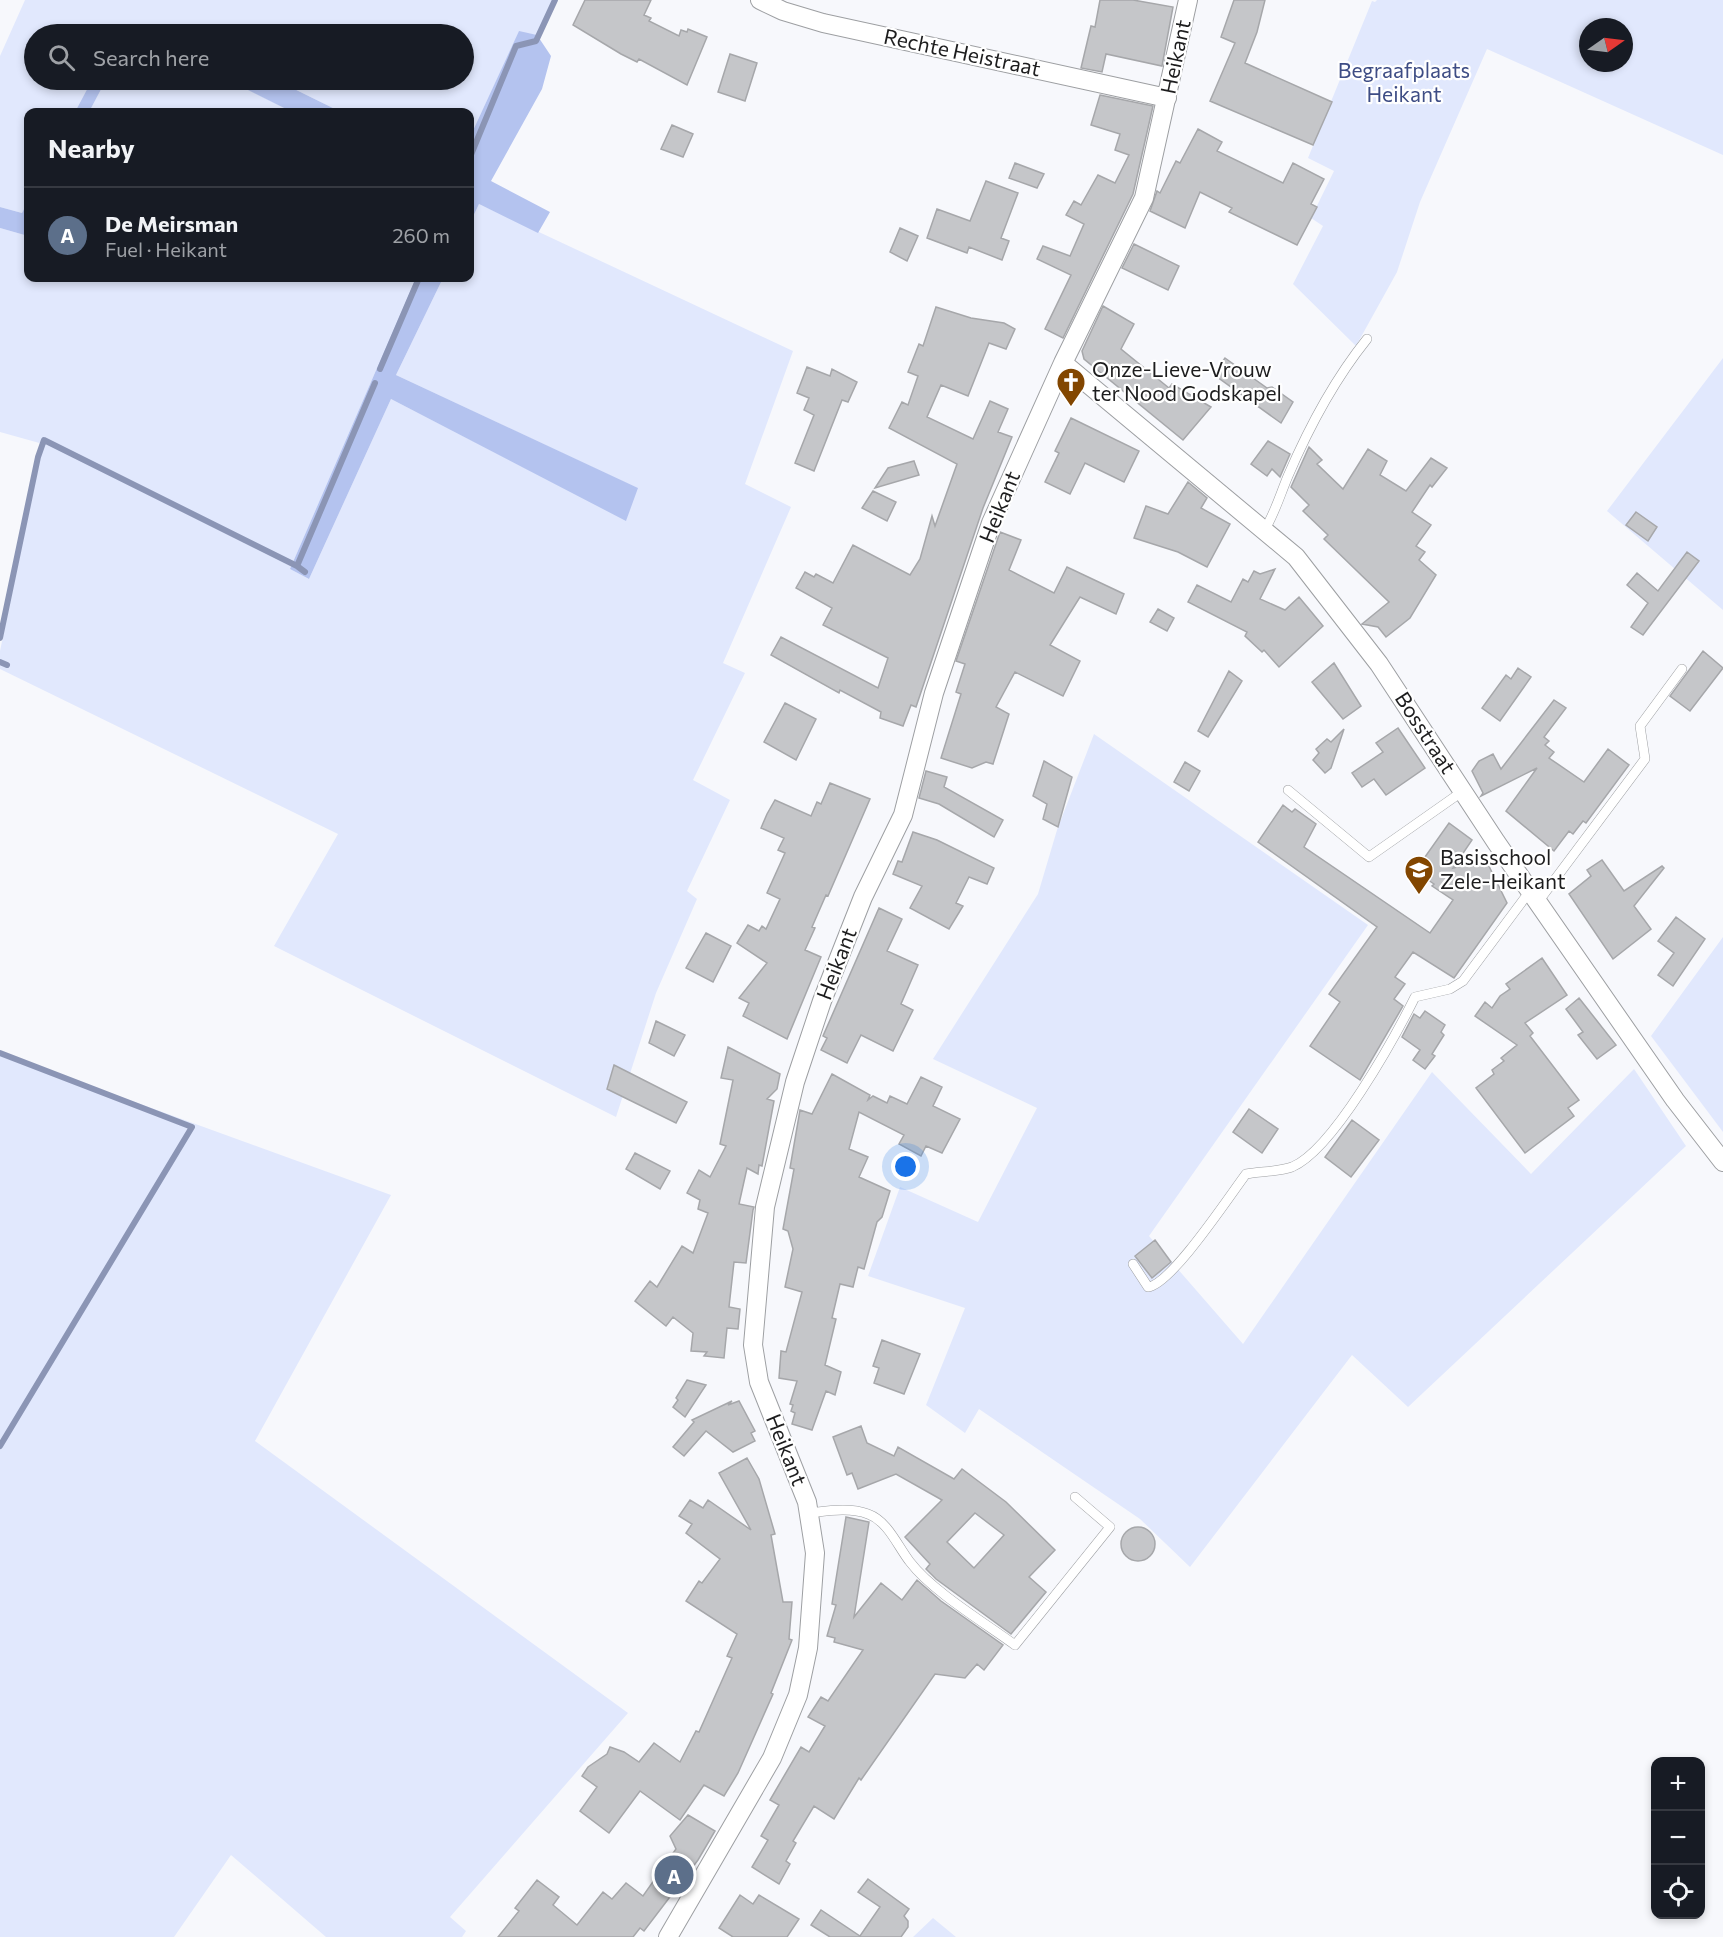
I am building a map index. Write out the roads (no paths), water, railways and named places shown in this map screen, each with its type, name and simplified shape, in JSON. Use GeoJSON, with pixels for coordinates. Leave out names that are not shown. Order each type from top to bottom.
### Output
{"type":"FeatureCollection","features":[{"type":"Feature","properties":{"kind":"street","name":"Rechte Heistraat"},"geometry":{"type":"LineString","coordinates":[[760,0],[785,6],[823,23],[1167,98]]}},
{"type":"Feature","properties":{"kind":"street","name":"Heikant"},"geometry":{"type":"LineString","coordinates":[[668,1937],[772,1758],[798,1695],[813,1604],[815,1553],[807,1502],[759,1382],[753,1345],[765,1207],[795,1082],[863,897],[903,814],[934,693],[991,523],[1063,363],[1144,198],[1188,0]]}},
{"type":"Feature","properties":{"kind":"street","name":"Bosstraat"},"geometry":{"type":"LineString","coordinates":[[1063,363],[1296,557],[1379,664],[1534,896],[1675,1100],[1723,1162]]}},
{"type":"Feature","properties":{"kind":"lane"},"geometry":{"type":"LineString","coordinates":[[1264,531],[1277,510],[1287,477],[1314,419],[1347,364],[1367,339]]}},
{"type":"Feature","properties":{"kind":"lane"},"geometry":{"type":"LineString","coordinates":[[1132,1264],[1148,1287],[1154,1286],[1177,1266],[1246,1174],[1291,1168],[1318,1151],[1390,1046],[1415,997],[1450,989],[1463,981],[1645,759],[1641,726],[1682,669]]}},
{"type":"Feature","properties":{"kind":"lane"},"geometry":{"type":"LineString","coordinates":[[1288,790],[1370,857],[1463,791]]}},
{"type":"Feature","properties":{"kind":"lane"},"geometry":{"type":"LineString","coordinates":[[809,1513],[837,1510],[868,1514],[884,1525],[911,1564],[956,1602],[1015,1645],[1110,1527],[1075,1497]]}},
{"type":"Feature","properties":{"kind":"waterway"},"geometry":{"type":"LineString","coordinates":[[474,147],[516,46],[536,41],[555,0]]}},
{"type":"Feature","properties":{"kind":"waterway"},"geometry":{"type":"LineString","coordinates":[[380,369],[417,282]]}},
{"type":"Feature","properties":{"kind":"waterway"},"geometry":{"type":"LineString","coordinates":[[0,638],[38,457],[44,440],[297,566],[375,383]]}},
{"type":"Feature","properties":{"kind":"waterway"},"geometry":{"type":"LineString","coordinates":[[297,566],[305,572]]}},
{"type":"Feature","properties":{"kind":"waterway"},"geometry":{"type":"LineString","coordinates":[[0,662],[7,665]]}},
{"type":"Feature","properties":{"kind":"waterway"},"geometry":{"type":"LineString","coordinates":[[0,1053],[192,1127],[0,1446]]}},
{"type":"Feature","properties":{"kind":"place","name":"Onze-Lieve-Vrouw ter Nood Godskapel"},"geometry":{"type":"Point","coordinates":[1071,408]}},
{"type":"Feature","properties":{"kind":"place","name":"Basisschool Zele-Heikant"},"geometry":{"type":"Point","coordinates":[1419,896]}},
{"type":"Feature","properties":{"kind":"place","name":"De Meirsman"},"geometry":{"type":"Point","coordinates":[674,1875]}},
{"type":"Feature","properties":{"kind":"park label","name":"Begraafplaats Heikant"},"geometry":{"type":"Point","coordinates":[1404,83]}}]}
